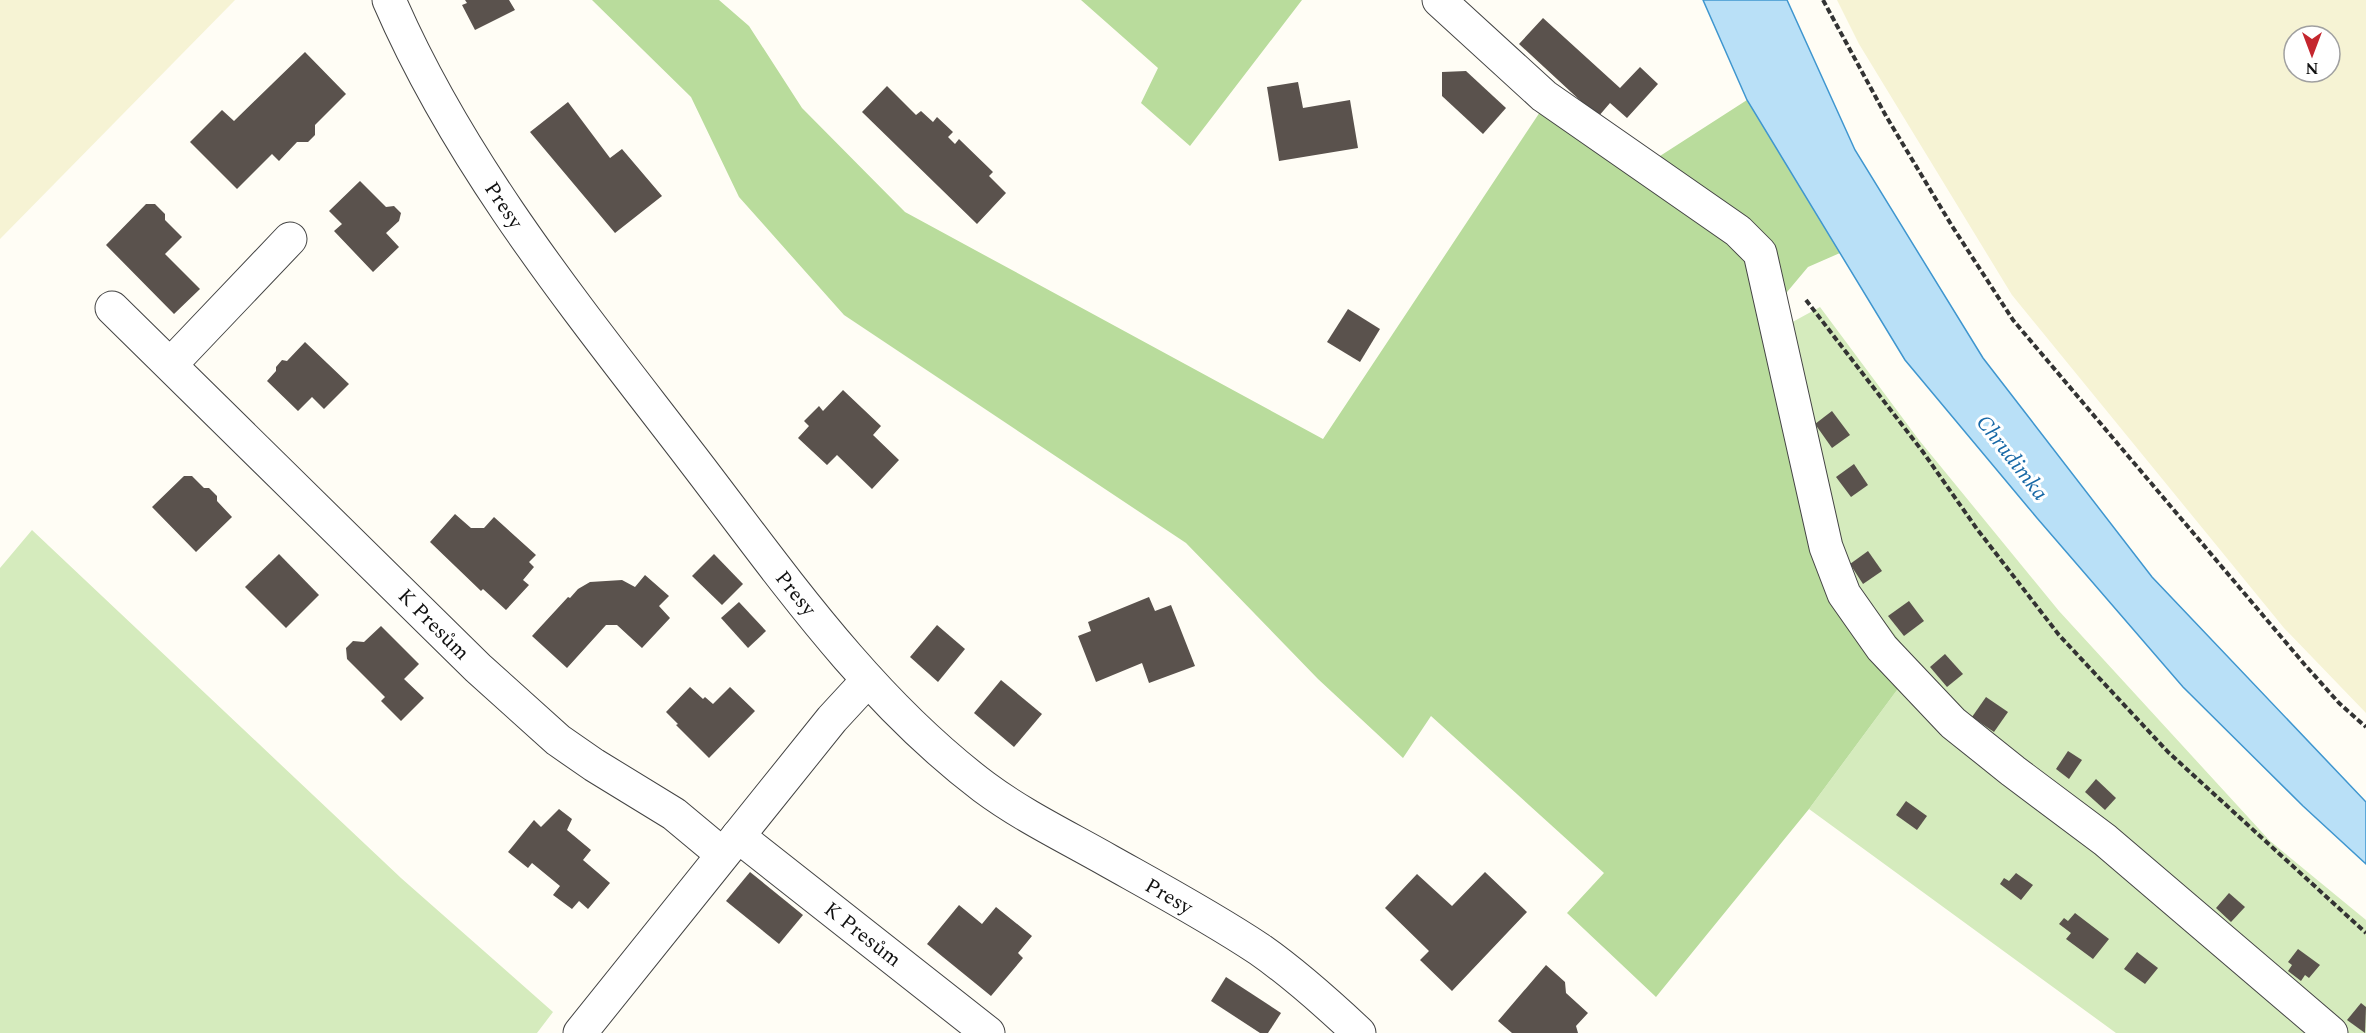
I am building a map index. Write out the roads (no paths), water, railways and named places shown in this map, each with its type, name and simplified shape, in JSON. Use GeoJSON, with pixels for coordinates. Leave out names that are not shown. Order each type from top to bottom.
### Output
{"type":"FeatureCollection","features":[{"type":"Feature","properties":{"kind":"street","name":"Presy"},"geometry":{"type":"LineString","coordinates":[[389,0],[442,105],[498,199],[578,309],[785,579],[868,680],[902,717],[987,789],[1038,822],[1183,903],[1258,949],[1299,980],[1359,1033]]}},
{"type":"Feature","properties":{"kind":"street"},"geometry":{"type":"LineString","coordinates":[[1439,0],[1544,96],[1738,231],[1760,253],[1826,547],[1844,594],[1882,648],[1953,723],[2105,840],[2331,1033]]}},
{"type":"Feature","properties":{"kind":"street"},"geometry":{"type":"LineString","coordinates":[[171,364],[290,239]]}},
{"type":"Feature","properties":{"kind":"street","name":"K Presům"},"geometry":{"type":"LineString","coordinates":[[112,308],[470,660],[536,721],[594,765],[730,845],[988,1033]]}},
{"type":"Feature","properties":{"kind":"street"},"geometry":{"type":"LineString","coordinates":[[580,1033],[832,719],[868,680]]}},
{"type":"Feature","properties":{"kind":"water","name":"Chrudimka"},"geometry":{"type":"Polygon","coordinates":[[[1703,0],[1787,0],[1855,150],[1983,358],[2152,577],[2366,802],[2366,864],[2303,806],[2183,687],[1905,360],[1747,100],[1703,0]]]}}]}
